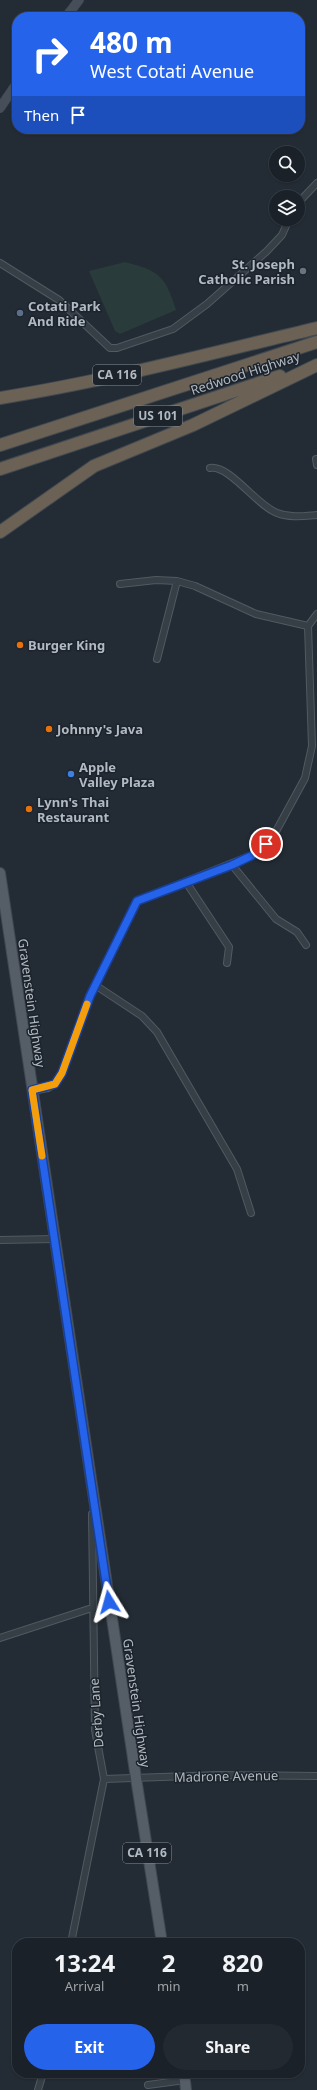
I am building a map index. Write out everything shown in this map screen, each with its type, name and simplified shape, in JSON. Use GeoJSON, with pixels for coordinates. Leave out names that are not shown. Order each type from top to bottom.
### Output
{"type":"FeatureCollection","features":[{"type":"Feature","properties":{"kind":"highway","name":"CA 116"},"geometry":{"type":"LineString","coordinates":[[0,398],[105,377],[317,328]]}},
{"type":"Feature","properties":{"kind":"highway","name":"Redwood Highway"},"geometry":{"type":"LineString","coordinates":[[0,445],[317,342]]}},
{"type":"Feature","properties":{"kind":"highway","name":"Redwood Highway"},"geometry":{"type":"LineString","coordinates":[[0,469],[317,364]]}},
{"type":"Feature","properties":{"kind":"highway"},"geometry":{"type":"LineString","coordinates":[[0,532],[94,466],[193,425],[317,364]]}},
{"type":"Feature","properties":{"kind":"main road"},"geometry":{"type":"LineString","coordinates":[[70,12],[79,0]]}},
{"type":"Feature","properties":{"kind":"main road"},"geometry":{"type":"LineString","coordinates":[[0,108],[12,90]]}},
{"type":"Feature","properties":{"kind":"main road","name":"Gravenstein Highway"},"geometry":{"type":"LineString","coordinates":[[0,873],[54,1239],[161,1938]]}},
{"type":"Feature","properties":{"kind":"street"},"geometry":{"type":"LineString","coordinates":[[305,196],[317,183]]}},
{"type":"Feature","properties":{"kind":"street"},"geometry":{"type":"LineString","coordinates":[[0,263],[59,300],[110,348],[117,348],[174,329],[207,304],[267,251],[282,235],[286,226]]}},
{"type":"Feature","properties":{"kind":"street"},"geometry":{"type":"LineString","coordinates":[[210,468],[223,469],[253,497],[277,513],[294,516],[317,515]]}},
{"type":"Feature","properties":{"kind":"street"},"geometry":{"type":"LineString","coordinates":[[120,584],[156,580],[177,581],[195,586],[256,614],[308,626]]}},
{"type":"Feature","properties":{"kind":"street"},"geometry":{"type":"LineString","coordinates":[[157,659],[177,581]]}},
{"type":"Feature","properties":{"kind":"street"},"geometry":{"type":"LineString","coordinates":[[32,1090],[55,1084],[62,1073],[95,985],[137,901],[232,865],[255,854],[274,835],[305,778],[312,746],[308,626],[317,614]]}},
{"type":"Feature","properties":{"kind":"street"},"geometry":{"type":"LineString","coordinates":[[232,865],[276,919],[297,932],[306,945]]}},
{"type":"Feature","properties":{"kind":"street"},"geometry":{"type":"LineString","coordinates":[[186,882],[229,947],[227,963]]}},
{"type":"Feature","properties":{"kind":"street"},"geometry":{"type":"LineString","coordinates":[[95,985],[142,1016],[157,1032],[237,1169],[251,1212]]}},
{"type":"Feature","properties":{"kind":"street"},"geometry":{"type":"LineString","coordinates":[[0,1240],[54,1239]]}},
{"type":"Feature","properties":{"kind":"street","name":"Derby Lane"},"geometry":{"type":"LineString","coordinates":[[72,1938],[104,1779],[95,1730],[91,1479]]}},
{"type":"Feature","properties":{"kind":"street"},"geometry":{"type":"LineString","coordinates":[[0,1638],[92,1608]]}},
{"type":"Feature","properties":{"kind":"street","name":"Madrone Avenue"},"geometry":{"type":"LineString","coordinates":[[104,1779],[219,1775],[317,1776]]}},
{"type":"Feature","properties":{"kind":"street"},"geometry":{"type":"LineString","coordinates":[[38,2090],[42,2078]]}},
{"type":"Feature","properties":{"kind":"street"},"geometry":{"type":"LineString","coordinates":[[148,2085],[185,2081]]}},
{"type":"Feature","properties":{"kind":"shaded area"},"geometry":{"type":"Polygon","coordinates":[[[125,262],[154,272],[160,277],[168,289],[176,310],[120,334],[115,331],[89,271],[125,262]]]}},
{"type":"Feature","properties":{"kind":"slow traffic"},"geometry":{"type":"LineString","coordinates":[[42,1156],[32,1090],[48,1088],[55,1084],[62,1073],[87,1004]]}},
{"type":"Feature","properties":{"kind":"place","name":"St. Joseph Catholic Parish"},"geometry":{"type":"Point","coordinates":[303,271]}},
{"type":"Feature","properties":{"kind":"place","name":"Cotati Park And Ride"},"geometry":{"type":"Point","coordinates":[20,313]}},
{"type":"Feature","properties":{"kind":"place","name":"Burger King"},"geometry":{"type":"Point","coordinates":[20,645]}},
{"type":"Feature","properties":{"kind":"place","name":"Johnny's Java"},"geometry":{"type":"Point","coordinates":[49,729]}},
{"type":"Feature","properties":{"kind":"place","name":"Apple Valley Plaza"},"geometry":{"type":"Point","coordinates":[71,774]}},
{"type":"Feature","properties":{"kind":"place","name":"Lynn's Thai Restaurant"},"geometry":{"type":"Point","coordinates":[29,809]}},
{"type":"Feature","properties":{"kind":"route"},"geometry":{"type":"LineString","coordinates":[[109,1602],[32,1090],[48,1088],[55,1084],[62,1073],[90,996],[137,901],[232,865],[255,854],[266,844]]}}]}
